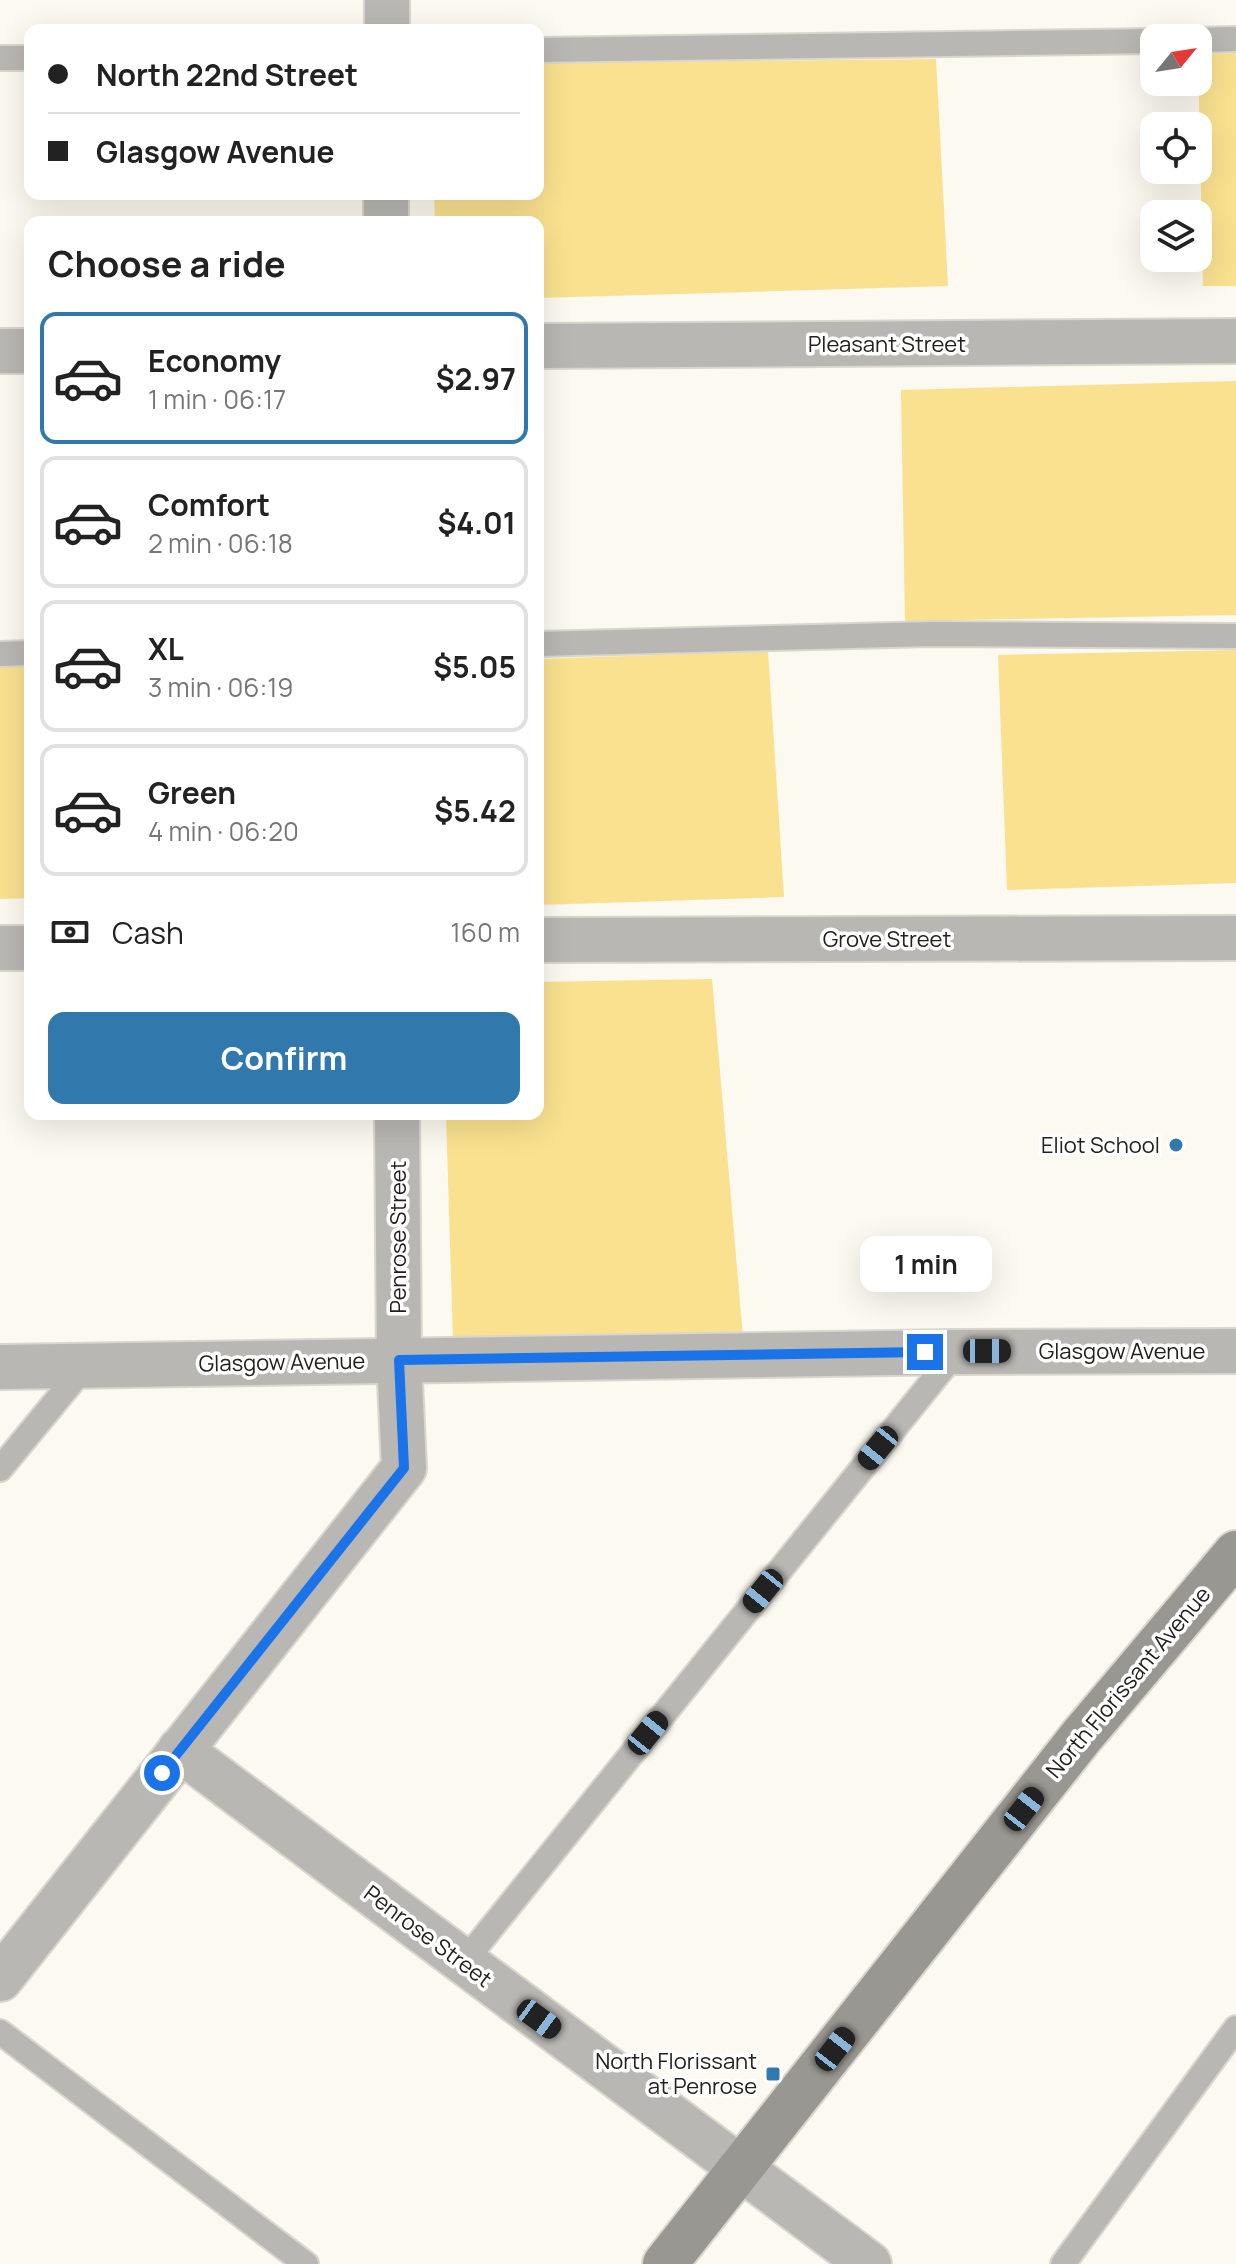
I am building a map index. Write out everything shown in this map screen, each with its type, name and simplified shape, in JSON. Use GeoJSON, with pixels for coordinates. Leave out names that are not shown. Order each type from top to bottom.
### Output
{"type":"FeatureCollection","features":[{"type":"Feature","properties":{"kind":"main road","name":"North Florissant Avenue"},"geometry":{"type":"LineString","coordinates":[[665,2264],[1081,1737],[1236,1553]]}},
{"type":"Feature","properties":{"kind":"street"},"geometry":{"type":"LineString","coordinates":[[387,0],[387,24]]}},
{"type":"Feature","properties":{"kind":"street","name":"Pleasant Street"},"geometry":{"type":"LineString","coordinates":[[544,346],[1236,341]]}},
{"type":"Feature","properties":{"kind":"street"},"geometry":{"type":"LineString","coordinates":[[0,351],[24,351]]}},
{"type":"Feature","properties":{"kind":"street","name":"Grove Street"},"geometry":{"type":"LineString","coordinates":[[544,940],[1236,938]]}},
{"type":"Feature","properties":{"kind":"street"},"geometry":{"type":"LineString","coordinates":[[0,948],[24,948]]}},
{"type":"Feature","properties":{"kind":"street","name":"Penrose Street"},"geometry":{"type":"LineString","coordinates":[[0,1979],[404,1468],[399,1360],[397,1120]]}},
{"type":"Feature","properties":{"kind":"street","name":"Glasgow Avenue"},"geometry":{"type":"LineString","coordinates":[[0,1367],[956,1352],[1236,1351]]}},
{"type":"Feature","properties":{"kind":"street","name":"Penrose Street"},"geometry":{"type":"LineString","coordinates":[[180,1750],[869,2264]]}},
{"type":"Feature","properties":{"kind":"lane"},"geometry":{"type":"LineString","coordinates":[[1212,40],[1236,39]]}},
{"type":"Feature","properties":{"kind":"lane"},"geometry":{"type":"LineString","coordinates":[[544,50],[1140,41]]}},
{"type":"Feature","properties":{"kind":"lane"},"geometry":{"type":"LineString","coordinates":[[0,58],[24,58]]}},
{"type":"Feature","properties":{"kind":"lane"},"geometry":{"type":"LineString","coordinates":[[544,644],[932,634],[1236,636]]}},
{"type":"Feature","properties":{"kind":"lane"},"geometry":{"type":"LineString","coordinates":[[0,654],[24,653]]}},
{"type":"Feature","properties":{"kind":"lane"},"geometry":{"type":"LineString","coordinates":[[463,1963],[956,1352]]}},
{"type":"Feature","properties":{"kind":"lane"},"geometry":{"type":"LineString","coordinates":[[0,1469],[85,1366]]}},
{"type":"Feature","properties":{"kind":"lane"},"geometry":{"type":"LineString","coordinates":[[1063,2264],[1236,2028]]}},
{"type":"Feature","properties":{"kind":"lane"},"geometry":{"type":"LineString","coordinates":[[0,2032],[306,2264]]}},
{"type":"Feature","properties":{"kind":"shaded area"},"geometry":{"type":"Polygon","coordinates":[[[1236,53],[1236,286],[1203,286],[1203,272],[1212,272],[1212,200],[1201,200],[1201,184],[1212,184],[1212,112],[1199,112],[1199,96],[1212,96],[1212,54],[1236,53]]]}},
{"type":"Feature","properties":{"kind":"shaded area"},"geometry":{"type":"Polygon","coordinates":[[[936,59],[948,286],[544,298],[544,216],[435,216],[434,200],[544,200],[544,63],[936,59]]]}},
{"type":"Feature","properties":{"kind":"shaded area"},"geometry":{"type":"Polygon","coordinates":[[[1236,381],[1236,615],[905,621],[901,390],[1236,381]]]}},
{"type":"Feature","properties":{"kind":"shaded area"},"geometry":{"type":"Polygon","coordinates":[[[1236,650],[1236,883],[1007,890],[998,655],[1236,650]]]}},
{"type":"Feature","properties":{"kind":"shaded area"},"geometry":{"type":"Polygon","coordinates":[[[768,651],[784,897],[544,905],[544,659],[768,651]]]}},
{"type":"Feature","properties":{"kind":"shaded area"},"geometry":{"type":"Polygon","coordinates":[[[0,664],[24,664],[24,898],[0,899],[0,664]]]}},
{"type":"Feature","properties":{"kind":"shaded area"},"geometry":{"type":"Polygon","coordinates":[[[712,979],[743,1337],[453,1339],[446,1120],[544,1120],[544,982],[712,979]]]}},
{"type":"Feature","properties":{"kind":"place","name":"Eliot School"},"geometry":{"type":"Point","coordinates":[1176,1145]}},
{"type":"Feature","properties":{"kind":"place","name":"North Florissant at Penrose"},"geometry":{"type":"Point","coordinates":[773,2074]}},
{"type":"Feature","properties":{"kind":"route"},"geometry":{"type":"LineString","coordinates":[[162,1773],[404,1468],[399,1360],[925,1352]]}}]}
